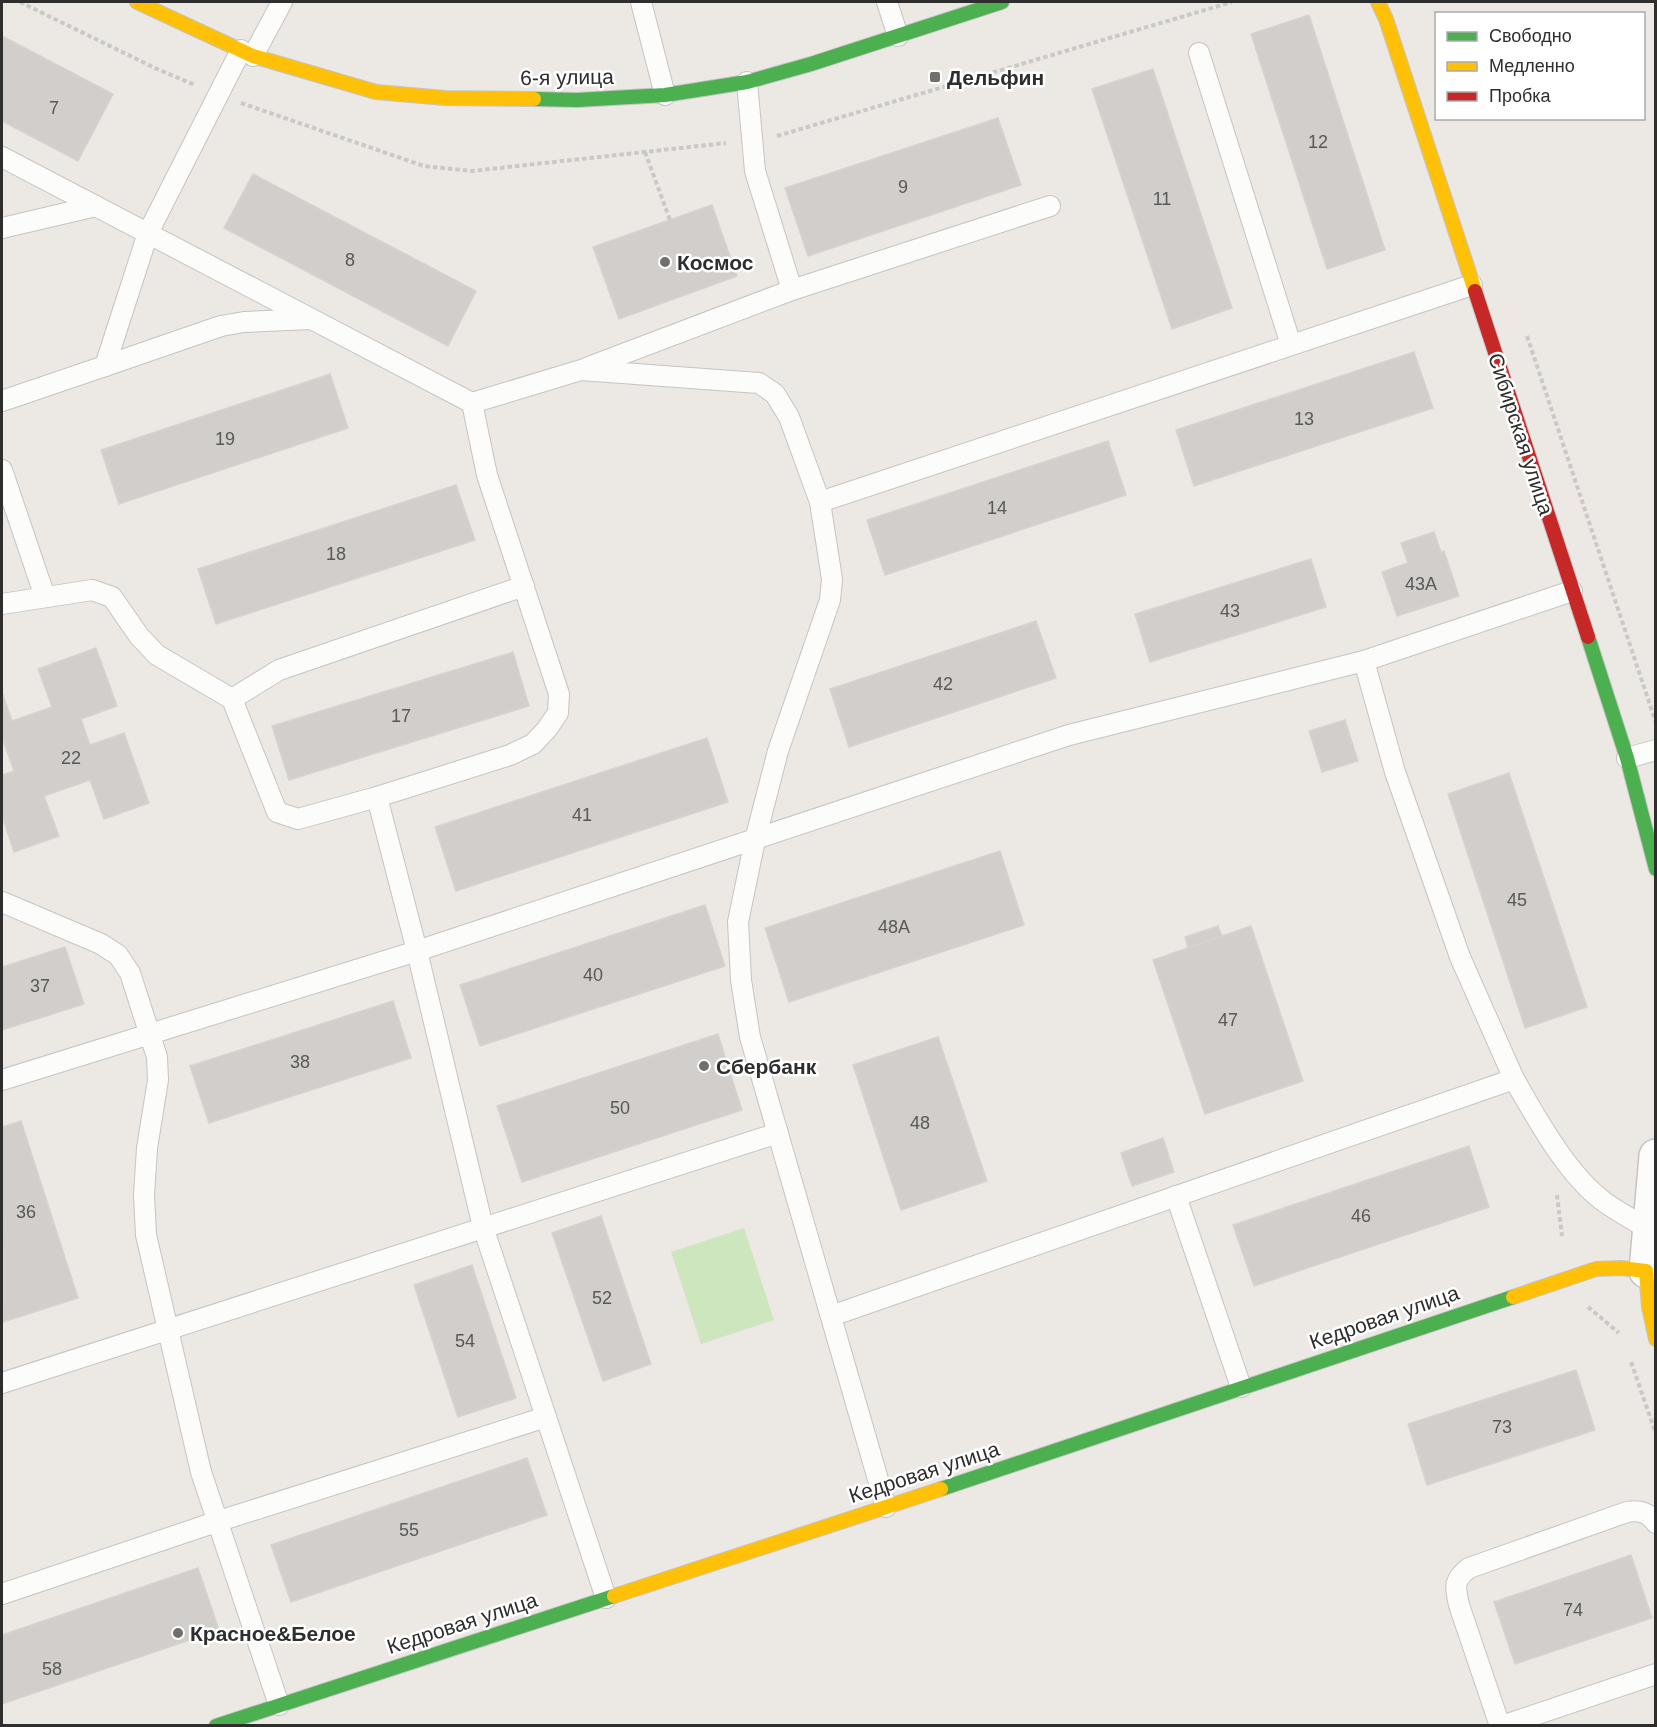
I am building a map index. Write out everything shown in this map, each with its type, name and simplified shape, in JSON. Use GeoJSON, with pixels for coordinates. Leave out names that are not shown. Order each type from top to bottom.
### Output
{"type":"FeatureCollection","features":[{"type":"Feature","properties":{"kind":"street","name":"6-я улица"},"geometry":{"type":"LineString","coordinates":[[137,2],[247,53],[376,92],[445,98],[577,100],[665,95],[747,82],[1002,2]]}},
{"type":"Feature","properties":{"kind":"street","name":"Сибирская улица"},"geometry":{"type":"LineString","coordinates":[[1378,2],[1386,19],[1627,758],[1656,869]]}},
{"type":"Feature","properties":{"kind":"street"},"geometry":{"type":"LineString","coordinates":[[1656,1156],[1646,1271],[1649,1306],[1656,1339]]}},
{"type":"Feature","properties":{"kind":"street","name":"Кедровая улица"},"geometry":{"type":"LineString","coordinates":[[216,1725],[886,1507],[1574,1275],[1596,1269],[1621,1268],[1646,1271]]}},
{"type":"Feature","properties":{"kind":"lane"},"geometry":{"type":"LineString","coordinates":[[105,366],[148,233],[247,53],[282,2]]}},
{"type":"Feature","properties":{"kind":"lane"},"geometry":{"type":"LineString","coordinates":[[641,2],[665,95]]}},
{"type":"Feature","properties":{"kind":"lane"},"geometry":{"type":"LineString","coordinates":[[887,2],[898,36]]}},
{"type":"Feature","properties":{"kind":"lane"},"geometry":{"type":"LineString","coordinates":[[1199,53],[1291,345]]}},
{"type":"Feature","properties":{"kind":"lane"},"geometry":{"type":"LineString","coordinates":[[747,82],[755,171],[792,290]]}},
{"type":"Feature","properties":{"kind":"lane"},"geometry":{"type":"LineString","coordinates":[[2,157],[472,404],[581,370],[792,290],[1050,206]]}},
{"type":"Feature","properties":{"kind":"lane"},"geometry":{"type":"LineString","coordinates":[[2,228],[96,206]]}},
{"type":"Feature","properties":{"kind":"lane"},"geometry":{"type":"LineString","coordinates":[[820,502],[1472,285]]}},
{"type":"Feature","properties":{"kind":"lane"},"geometry":{"type":"LineString","coordinates":[[2,401],[221,326],[244,322],[311,319]]}},
{"type":"Feature","properties":{"kind":"lane"},"geometry":{"type":"LineString","coordinates":[[581,370],[759,383],[775,394],[789,417],[820,502],[829,549],[832,579],[830,600],[778,751],[755,840],[738,922],[741,980],[750,1037],[886,1507]]}},
{"type":"Feature","properties":{"kind":"lane"},"geometry":{"type":"LineString","coordinates":[[2,604],[92,590],[112,597],[139,636],[157,655],[232,699],[278,812],[298,819],[510,755],[533,744],[547,729],[558,713],[560,694],[487,475],[472,404]]}},
{"type":"Feature","properties":{"kind":"lane"},"geometry":{"type":"LineString","coordinates":[[2,470],[45,597]]}},
{"type":"Feature","properties":{"kind":"lane"},"geometry":{"type":"LineString","coordinates":[[232,699],[279,670],[524,586]]}},
{"type":"Feature","properties":{"kind":"lane"},"geometry":{"type":"LineString","coordinates":[[2,1080],[417,951],[1069,735],[1364,661],[1572,591]]}},
{"type":"Feature","properties":{"kind":"lane"},"geometry":{"type":"LineString","coordinates":[[1364,661],[1395,772],[1460,957],[1514,1078],[1533,1113],[1582,1181],[1598,1197],[1649,1230]]}},
{"type":"Feature","properties":{"kind":"lane"},"geometry":{"type":"LineString","coordinates":[[1627,758],[1656,750]]}},
{"type":"Feature","properties":{"kind":"lane"},"geometry":{"type":"LineString","coordinates":[[377,797],[417,951],[483,1227],[606,1598]]}},
{"type":"Feature","properties":{"kind":"lane"},"geometry":{"type":"LineString","coordinates":[[2,902],[101,944],[118,955],[130,973],[157,1057],[158,1080],[147,1148],[144,1196],[146,1235],[201,1472],[279,1705]]}},
{"type":"Feature","properties":{"kind":"lane"},"geometry":{"type":"LineString","coordinates":[[831,1316],[1514,1078]]}},
{"type":"Feature","properties":{"kind":"lane"},"geometry":{"type":"LineString","coordinates":[[2,1383],[778,1133]]}},
{"type":"Feature","properties":{"kind":"lane"},"geometry":{"type":"LineString","coordinates":[[1176,1196],[1240,1387]]}},
{"type":"Feature","properties":{"kind":"lane"},"geometry":{"type":"LineString","coordinates":[[2,1594],[216,1522],[546,1417]]}},
{"type":"Feature","properties":{"kind":"lane"},"geometry":{"type":"LineString","coordinates":[[1656,1523],[1650,1515],[1638,1511],[1627,1512],[1469,1568],[1459,1575],[1455,1588],[1501,1725],[1656,1674]]}},
{"type":"Feature","properties":{"kind":"path"},"geometry":{"type":"LineString","coordinates":[[645,152],[670,220]]}},
{"type":"Feature","properties":{"kind":"path"},"geometry":{"type":"LineString","coordinates":[[1526,331],[1656,723]]}},
{"type":"Feature","properties":{"kind":"path"},"geometry":{"type":"LineString","coordinates":[[1584,1304],[1623,1336]]}},
{"type":"Feature","properties":{"kind":"path"},"geometry":{"type":"LineString","coordinates":[[1630,1358],[1656,1434]]}},
{"type":"Feature","properties":{"kind":"green space"},"geometry":{"type":"Polygon","coordinates":[[[744,1228],[774,1320],[701,1344],[671,1252],[744,1228]]]}},
{"type":"Feature","properties":{"kind":"building"},"geometry":{"type":"Polygon","coordinates":[[[1309,15],[1385,250],[1327,269],[1251,34],[1309,15]]]}},
{"type":"Feature","properties":{"kind":"building"},"geometry":{"type":"Polygon","coordinates":[[[2,36],[113,94],[78,161],[2,121],[2,36]]]}},
{"type":"Feature","properties":{"kind":"building"},"geometry":{"type":"Polygon","coordinates":[[[1153,69],[1232,308],[1172,329],[1092,89],[1153,69]]]}},
{"type":"Feature","properties":{"kind":"building"},"geometry":{"type":"Polygon","coordinates":[[[998,118],[1021,185],[808,256],[785,188],[998,118]]]}},
{"type":"Feature","properties":{"kind":"building"},"geometry":{"type":"Polygon","coordinates":[[[253,174],[476,291],[448,346],[224,228],[253,174]]]}},
{"type":"Feature","properties":{"kind":"building","name":"Космос"},"geometry":{"type":"Polygon","coordinates":[[[712,205],[737,276],[619,319],[593,247],[712,205]]]}},
{"type":"Feature","properties":{"kind":"building"},"geometry":{"type":"Polygon","coordinates":[[[1414,352],[1433,408],[1194,486],[1176,430],[1414,352]]]}},
{"type":"Feature","properties":{"kind":"building"},"geometry":{"type":"Polygon","coordinates":[[[330,374],[348,428],[119,504],[101,450],[330,374]]]}},
{"type":"Feature","properties":{"kind":"building"},"geometry":{"type":"Polygon","coordinates":[[[1108,441],[1126,495],[885,575],[867,520],[1108,441]]]}},
{"type":"Feature","properties":{"kind":"building"},"geometry":{"type":"Polygon","coordinates":[[[456,485],[475,540],[216,624],[198,569],[456,485]]]}},
{"type":"Feature","properties":{"kind":"building"},"geometry":{"type":"Polygon","coordinates":[[[1434,532],[1441,552],[1444,551],[1459,596],[1397,616],[1382,572],[1408,563],[1401,543],[1434,532]]]}},
{"type":"Feature","properties":{"kind":"building"},"geometry":{"type":"Polygon","coordinates":[[[1311,559],[1326,607],[1150,662],[1135,614],[1311,559]]]}},
{"type":"Feature","properties":{"kind":"building"},"geometry":{"type":"Polygon","coordinates":[[[1036,621],[1056,678],[849,747],[830,689],[1036,621]]]}},
{"type":"Feature","properties":{"kind":"building"},"geometry":{"type":"Polygon","coordinates":[[[96,648],[117,706],[81,719],[90,745],[124,733],[149,803],[104,819],[90,780],[44,796],[59,836],[14,852],[2,816],[2,775],[14,771],[2,737],[2,692],[12,721],[52,707],[38,669],[96,648]]]}},
{"type":"Feature","properties":{"kind":"building"},"geometry":{"type":"Polygon","coordinates":[[[513,652],[529,706],[289,780],[272,726],[513,652]]]}},
{"type":"Feature","properties":{"kind":"building"},"geometry":{"type":"Polygon","coordinates":[[[1345,720],[1358,761],[1322,772],[1309,731],[1345,720]]]}},
{"type":"Feature","properties":{"kind":"building"},"geometry":{"type":"Polygon","coordinates":[[[707,738],[728,802],[456,891],[435,827],[707,738]]]}},
{"type":"Feature","properties":{"kind":"building"},"geometry":{"type":"Polygon","coordinates":[[[1509,773],[1587,1007],[1525,1028],[1448,794],[1509,773]]]}},
{"type":"Feature","properties":{"kind":"building"},"geometry":{"type":"Polygon","coordinates":[[[1000,851],[1024,925],[789,1002],[765,928],[1000,851]]]}},
{"type":"Feature","properties":{"kind":"building"},"geometry":{"type":"Polygon","coordinates":[[[705,905],[725,966],[480,1046],[460,985],[705,905]]]}},
{"type":"Feature","properties":{"kind":"building"},"geometry":{"type":"Polygon","coordinates":[[[1218,926],[1222,936],[1188,948],[1185,937],[1218,926]]]}},
{"type":"Feature","properties":{"kind":"building"},"geometry":{"type":"Polygon","coordinates":[[[1251,926],[1303,1081],[1205,1114],[1153,960],[1251,926]]]}},
{"type":"Feature","properties":{"kind":"building"},"geometry":{"type":"Polygon","coordinates":[[[65,947],[84,1004],[2,1030],[2,967],[65,947]]]}},
{"type":"Feature","properties":{"kind":"building"},"geometry":{"type":"Polygon","coordinates":[[[393,1001],[411,1058],[209,1123],[190,1066],[393,1001]]]}},
{"type":"Feature","properties":{"kind":"building"},"geometry":{"type":"Polygon","coordinates":[[[718,1034],[742,1110],[522,1182],[497,1106],[718,1034]]]}},
{"type":"Feature","properties":{"kind":"building"},"geometry":{"type":"Polygon","coordinates":[[[938,1037],[987,1181],[901,1210],[853,1065],[938,1037]]]}},
{"type":"Feature","properties":{"kind":"building"},"geometry":{"type":"Polygon","coordinates":[[[21,1121],[78,1298],[3,1322],[2,1127],[21,1121]]]}},
{"type":"Feature","properties":{"kind":"building"},"geometry":{"type":"Polygon","coordinates":[[[1163,1138],[1174,1172],[1132,1186],[1121,1153],[1163,1138]]]}},
{"type":"Feature","properties":{"kind":"building"},"geometry":{"type":"Polygon","coordinates":[[[1469,1146],[1489,1207],[1254,1286],[1233,1225],[1469,1146]]]}},
{"type":"Feature","properties":{"kind":"building"},"geometry":{"type":"Polygon","coordinates":[[[601,1216],[651,1364],[603,1381],[552,1233],[601,1216]]]}},
{"type":"Feature","properties":{"kind":"building"},"geometry":{"type":"Polygon","coordinates":[[[472,1265],[516,1398],[458,1417],[414,1285],[472,1265]]]}},
{"type":"Feature","properties":{"kind":"building"},"geometry":{"type":"Polygon","coordinates":[[[1576,1370],[1595,1430],[1427,1485],[1408,1424],[1576,1370]]]}},
{"type":"Feature","properties":{"kind":"building"},"geometry":{"type":"Polygon","coordinates":[[[527,1458],[547,1515],[291,1602],[271,1545],[527,1458]]]}},
{"type":"Feature","properties":{"kind":"building"},"geometry":{"type":"Polygon","coordinates":[[[1631,1555],[1652,1618],[1515,1664],[1494,1602],[1631,1555]]]}},
{"type":"Feature","properties":{"kind":"building"},"geometry":{"type":"Polygon","coordinates":[[[198,1568],[219,1630],[2,1704],[2,1635],[198,1568]]]}},
{"type":"Feature","properties":{"kind":"traffic: fast"},"geometry":{"type":"LineString","coordinates":[[534,99],[577,100],[665,95],[747,82],[811,64],[1002,2]]}},
{"type":"Feature","properties":{"kind":"traffic: fast"},"geometry":{"type":"LineString","coordinates":[[1588,637],[1627,758],[1656,869]]}},
{"type":"Feature","properties":{"kind":"traffic: fast"},"geometry":{"type":"LineString","coordinates":[[941,1489],[1513,1297]]}},
{"type":"Feature","properties":{"kind":"traffic: fast"},"geometry":{"type":"LineString","coordinates":[[216,1726],[614,1596]]}},
{"type":"Feature","properties":{"kind":"traffic: slow"},"geometry":{"type":"LineString","coordinates":[[137,2],[253,56],[376,92],[445,98],[534,99]]}},
{"type":"Feature","properties":{"kind":"traffic: slow"},"geometry":{"type":"LineString","coordinates":[[1378,2],[1386,19],[1475,291]]}},
{"type":"Feature","properties":{"kind":"traffic: slow"},"geometry":{"type":"LineString","coordinates":[[1513,1297],[1596,1269],[1621,1268],[1646,1271],[1649,1307],[1656,1339]]}},
{"type":"Feature","properties":{"kind":"traffic: slow"},"geometry":{"type":"LineString","coordinates":[[614,1596],[941,1489]]}},
{"type":"Feature","properties":{"kind":"traffic: jam"},"geometry":{"type":"LineString","coordinates":[[1475,291],[1588,637]]}},
{"type":"Feature","properties":{"kind":"place","name":"Дельфин"},"geometry":{"type":"Point","coordinates":[935,77]}},
{"type":"Feature","properties":{"kind":"place","name":"Космос"},"geometry":{"type":"Point","coordinates":[665,262]}},
{"type":"Feature","properties":{"kind":"place","name":"Сбербанк"},"geometry":{"type":"Point","coordinates":[704,1066]}},
{"type":"Feature","properties":{"kind":"place","name":"Красное&Белое"},"geometry":{"type":"Point","coordinates":[178,1633]}}]}
